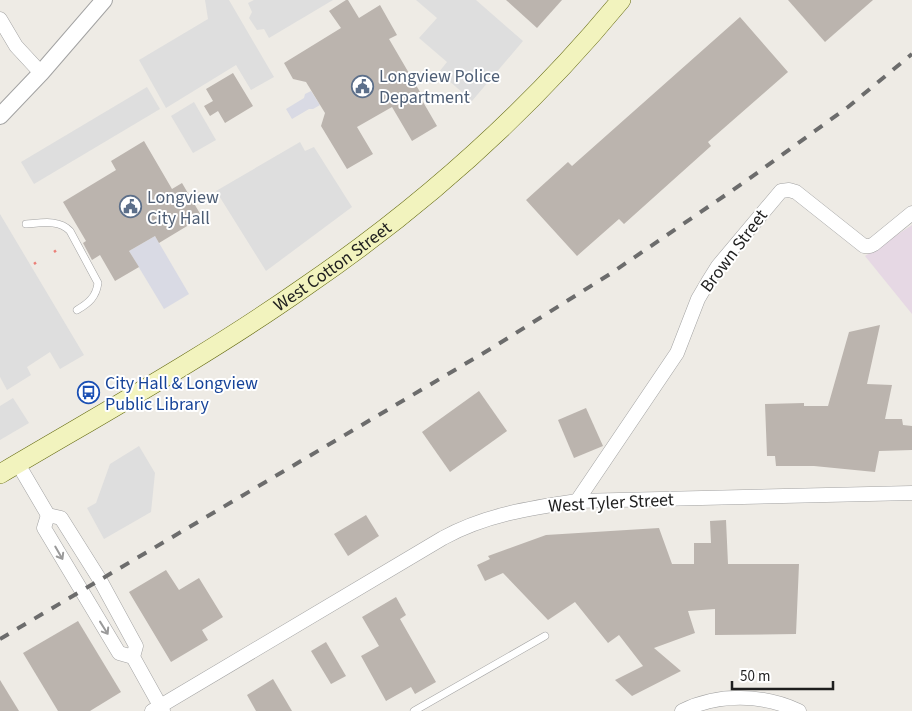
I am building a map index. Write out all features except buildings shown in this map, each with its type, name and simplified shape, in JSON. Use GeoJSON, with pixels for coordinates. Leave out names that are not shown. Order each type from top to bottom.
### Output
{"type":"FeatureCollection","features":[{"type":"Feature","properties":{"kind":"main road","name":"West Cotton Street"},"geometry":{"type":"LineString","coordinates":[[0,474],[245,328],[357,250],[437,186],[507,122],[572,55],[621,0]]}},
{"type":"Feature","properties":{"kind":"street"},"geometry":{"type":"LineString","coordinates":[[0,116],[41,73],[104,0]]}},
{"type":"Feature","properties":{"kind":"street"},"geometry":{"type":"LineString","coordinates":[[0,19],[16,46],[41,73]]}},
{"type":"Feature","properties":{"kind":"street","name":"Brown Street"},"geometry":{"type":"LineString","coordinates":[[577,501],[676,353],[698,299],[713,274],[781,192],[789,190],[796,192],[864,246],[874,244],[912,214]]}},
{"type":"Feature","properties":{"kind":"street"},"geometry":{"type":"LineString","coordinates":[[18,464],[48,515],[61,518],[100,580],[136,646],[133,657],[159,709]]}},
{"type":"Feature","properties":{"kind":"street","name":"West Tyler Street"},"geometry":{"type":"LineString","coordinates":[[159,709],[460,529],[482,520],[504,514],[577,501],[912,493]]}},
{"type":"Feature","properties":{"kind":"street"},"geometry":{"type":"LineString","coordinates":[[48,515],[44,528],[81,591],[119,652],[133,657]]}},
{"type":"Feature","properties":{"kind":"street"},"geometry":{"type":"LineString","coordinates":[[682,711],[716,699],[742,698],[776,703],[798,711]]}},
{"type":"Feature","properties":{"kind":"lane"},"geometry":{"type":"LineString","coordinates":[[26,224],[55,223],[63,225],[70,231],[98,283],[97,291],[92,299],[77,310]]}},
{"type":"Feature","properties":{"kind":"lane"},"geometry":{"type":"LineString","coordinates":[[414,711],[545,636]]}},
{"type":"Feature","properties":{"kind":"path"},"geometry":{"type":"LineString","coordinates":[[54,252],[58,249]]}},
{"type":"Feature","properties":{"kind":"path"},"geometry":{"type":"LineString","coordinates":[[34,264],[38,261]]}},
{"type":"Feature","properties":{"kind":"shaded area"},"geometry":{"type":"Polygon","coordinates":[[[205,0],[229,0],[274,77],[251,90],[236,65],[166,108],[139,60],[208,19],[205,0]]]}},
{"type":"Feature","properties":{"kind":"shaded area"},"geometry":{"type":"Polygon","coordinates":[[[254,0],[333,0],[269,38],[264,29],[257,30],[249,18],[252,12],[248,3],[254,0]]]}},
{"type":"Feature","properties":{"kind":"shaded area"},"geometry":{"type":"Polygon","coordinates":[[[416,0],[476,0],[523,41],[472,101],[439,72],[447,62],[419,38],[437,18],[416,0]]]}},
{"type":"Feature","properties":{"kind":"shaded area"},"geometry":{"type":"Polygon","coordinates":[[[147,87],[160,109],[34,184],[21,162],[147,87]]]}},
{"type":"Feature","properties":{"kind":"shaded area"},"geometry":{"type":"Polygon","coordinates":[[[311,91],[320,105],[292,119],[286,109],[304,98],[305,94],[311,91]]]}},
{"type":"Feature","properties":{"kind":"shaded area"},"geometry":{"type":"Polygon","coordinates":[[[194,102],[216,140],[193,153],[171,116],[194,102]]]}},
{"type":"Feature","properties":{"kind":"shaded area"},"geometry":{"type":"Polygon","coordinates":[[[300,142],[305,151],[314,147],[352,207],[266,271],[216,191],[300,142]]]}},
{"type":"Feature","properties":{"kind":"shaded area"},"geometry":{"type":"Polygon","coordinates":[[[0,214],[84,355],[60,369],[50,352],[27,367],[31,375],[7,390],[0,377],[0,214]]]}},
{"type":"Feature","properties":{"kind":"shaded area"},"geometry":{"type":"Polygon","coordinates":[[[912,225],[912,314],[865,256],[912,225]]]}},
{"type":"Feature","properties":{"kind":"shaded area"},"geometry":{"type":"Polygon","coordinates":[[[155,236],[189,294],[164,309],[129,251],[155,236]]]}},
{"type":"Feature","properties":{"kind":"shaded area"},"geometry":{"type":"Polygon","coordinates":[[[13,398],[29,423],[0,440],[0,406],[13,398]]]}},
{"type":"Feature","properties":{"kind":"shaded area"},"geometry":{"type":"Polygon","coordinates":[[[139,446],[155,473],[151,512],[104,539],[87,508],[96,503],[110,464],[139,446]]]}},
{"type":"Feature","properties":{"kind":"railway"},"geometry":{"type":"LineString","coordinates":[[0,639],[492,348],[610,274],[746,181],[848,107],[912,54]]}},
{"type":"Feature","properties":{"kind":"place","name":"Longview Police Department"},"geometry":{"type":"Point","coordinates":[363,86]}},
{"type":"Feature","properties":{"kind":"place","name":"Longview City Hall"},"geometry":{"type":"Point","coordinates":[131,207]}},
{"type":"Feature","properties":{"kind":"place","name":"City Hall & Longview Public Library"},"geometry":{"type":"Point","coordinates":[89,393]}}]}
